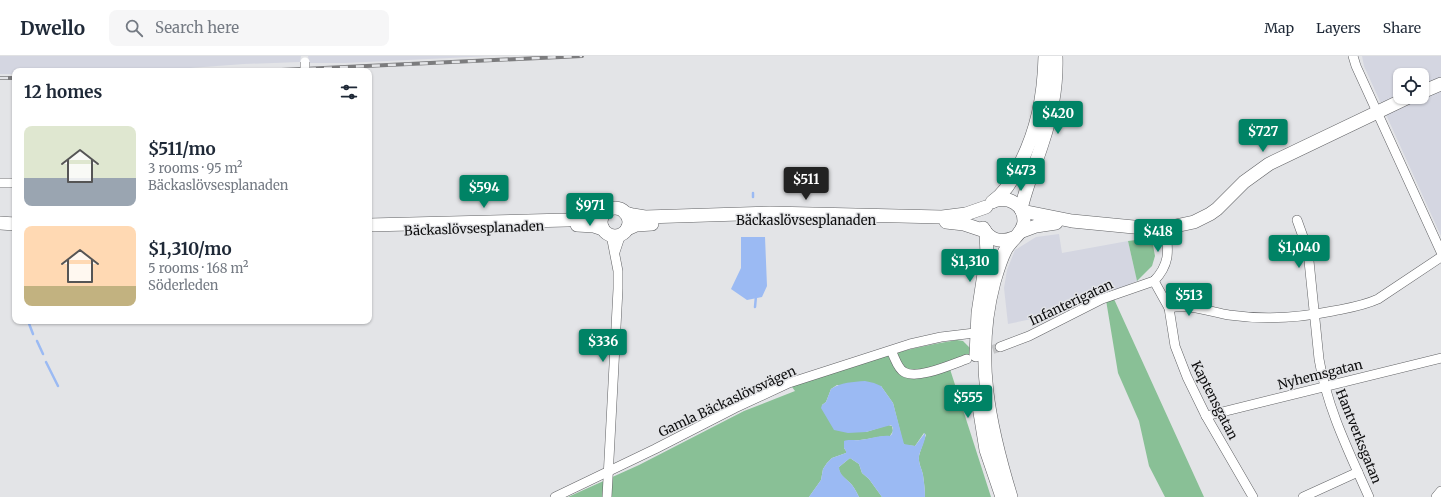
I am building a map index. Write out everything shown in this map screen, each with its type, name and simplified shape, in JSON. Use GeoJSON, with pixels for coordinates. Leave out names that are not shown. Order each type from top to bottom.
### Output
{"type":"FeatureCollection","features":[{"type":"Feature","properties":{"kind":"street"},"geometry":{"type":"LineString","coordinates":[[1011,497],[997,452],[987,402],[983,328],[978,313],[986,263],[987,246],[982,221],[984,212],[995,202],[1010,183],[1026,153],[1038,120],[1043,93],[1045,56]]}},
{"type":"Feature","properties":{"kind":"street"},"geometry":{"type":"LineString","coordinates":[[1002,497],[991,466],[982,428],[977,388],[983,328],[998,270],[1006,250],[1024,220],[1022,210],[1026,188],[1042,145],[1048,123],[1053,97],[1056,56]]}},
{"type":"Feature","properties":{"kind":"street"},"geometry":{"type":"LineString","coordinates":[[1353,56],[1356,66],[1441,252]]}},
{"type":"Feature","properties":{"kind":"street"},"geometry":{"type":"LineString","coordinates":[[1429,89],[1441,84]]}},
{"type":"Feature","properties":{"kind":"street"},"geometry":{"type":"LineString","coordinates":[[995,202],[1014,202],[1022,210],[1072,221],[1144,228],[1166,228],[1194,222],[1217,209],[1244,182],[1260,169],[1394,104]]}},
{"type":"Feature","properties":{"kind":"street"},"geometry":{"type":"LineString","coordinates":[[0,183],[12,183]]}},
{"type":"Feature","properties":{"kind":"street","name":"Bäckaslövsesplanaden"},"geometry":{"type":"LineString","coordinates":[[372,225],[567,220],[604,214],[613,208],[620,209],[626,213],[636,216],[656,217],[770,213],[942,216],[966,214],[995,202]]}},
{"type":"Feature","properties":{"kind":"street"},"geometry":{"type":"LineString","coordinates":[[607,497],[618,289],[618,272],[615,254],[616,232],[629,222],[626,213]]}},
{"type":"Feature","properties":{"kind":"street"},"geometry":{"type":"LineString","coordinates":[[604,214],[602,222],[616,232]]}},
{"type":"Feature","properties":{"kind":"street","name":"Bäckaslövsesplanaden"},"geometry":{"type":"LineString","coordinates":[[372,231],[572,225],[594,226],[616,232],[636,225],[670,222],[795,219],[937,222],[964,224],[985,232]]}},
{"type":"Feature","properties":{"kind":"street","name":"Hantverksgatan"},"geometry":{"type":"LineString","coordinates":[[1297,220],[1307,250],[1315,315],[1318,359],[1325,386],[1336,423],[1369,497]]}},
{"type":"Feature","properties":{"kind":"street"},"geometry":{"type":"LineString","coordinates":[[985,232],[996,240],[1013,237],[1043,224],[1072,221]]}},
{"type":"Feature","properties":{"kind":"street"},"geometry":{"type":"LineString","coordinates":[[0,223],[12,224]]}},
{"type":"Feature","properties":{"kind":"street"},"geometry":{"type":"LineString","coordinates":[[1154,281],[1164,269],[1168,258],[1166,228]]}},
{"type":"Feature","properties":{"kind":"street"},"geometry":{"type":"LineString","coordinates":[[0,229],[12,229]]}},
{"type":"Feature","properties":{"kind":"street"},"geometry":{"type":"LineString","coordinates":[[1168,308],[1176,306],[1192,306],[1230,315],[1272,319],[1315,315],[1367,304],[1378,299],[1441,256]]}},
{"type":"Feature","properties":{"kind":"street","name":"Kaptensgatan"},"geometry":{"type":"LineString","coordinates":[[1154,281],[1168,308],[1172,335],[1181,363],[1206,416],[1253,497]]}},
{"type":"Feature","properties":{"kind":"street","name":"Infanterigatan"},"geometry":{"type":"LineString","coordinates":[[1000,347],[1029,336],[1102,300],[1154,281]]}},
{"type":"Feature","properties":{"kind":"street","name":"Gamla Bäckaslövsvägen"},"geometry":{"type":"LineString","coordinates":[[555,497],[789,383],[910,344],[983,328]]}},
{"type":"Feature","properties":{"kind":"street"},"geometry":{"type":"LineString","coordinates":[[891,350],[903,371],[912,375],[925,373],[967,359]]}},
{"type":"Feature","properties":{"kind":"street","name":"Nyhemsgatan"},"geometry":{"type":"LineString","coordinates":[[1206,416],[1441,358]]}},
{"type":"Feature","properties":{"kind":"street"},"geometry":{"type":"LineString","coordinates":[[1303,497],[1358,472]]}},
{"type":"Feature","properties":{"kind":"street"},"geometry":{"type":"LineString","coordinates":[[1436,497],[1441,491]]}},
{"type":"Feature","properties":{"kind":"shaded area"},"geometry":{"type":"Polygon","coordinates":[[[0,56],[301,56],[300,62],[190,68],[12,68],[12,74],[0,74],[0,56]]]}},
{"type":"Feature","properties":{"kind":"shaded area"},"geometry":{"type":"Polygon","coordinates":[[[308,56],[491,56],[344,63],[309,63],[308,56]]]}},
{"type":"Feature","properties":{"kind":"shaded area"},"geometry":{"type":"Polygon","coordinates":[[[1362,56],[1441,56],[1441,236],[1364,66],[1362,56]]]}},
{"type":"Feature","properties":{"kind":"shaded area"},"geometry":{"type":"Polygon","coordinates":[[[1059,234],[1062,253],[1128,241],[1137,281],[1065,312],[1008,324],[1004,288],[1007,270],[1015,250],[1036,237],[1059,234]]]}},
{"type":"Feature","properties":{"kind":"green space"},"geometry":{"type":"Polygon","coordinates":[[[1136,240],[1149,242],[1153,245],[1155,256],[1152,266],[1137,281],[1128,241],[1136,240]]]}},
{"type":"Feature","properties":{"kind":"green space"},"geometry":{"type":"Polygon","coordinates":[[[1114,299],[1204,497],[1165,497],[1149,466],[1139,421],[1118,373],[1106,300],[1114,299]]]}},
{"type":"Feature","properties":{"kind":"green space"},"geometry":{"type":"Polygon","coordinates":[[[957,340],[963,341],[970,348],[970,362],[949,366],[991,497],[925,497],[923,475],[919,456],[926,435],[924,433],[915,446],[905,445],[903,443],[893,403],[881,386],[837,385],[831,389],[826,402],[822,405],[866,432],[888,425],[892,426],[893,431],[890,436],[882,436],[844,443],[846,453],[832,458],[827,463],[823,469],[821,480],[809,497],[568,497],[639,465],[744,411],[795,391],[789,383],[894,353],[957,340]]]}},
{"type":"Feature","properties":{"kind":"green space"},"geometry":{"type":"Polygon","coordinates":[[[850,458],[859,464],[862,473],[869,479],[882,497],[859,497],[852,485],[841,475],[839,470],[839,467],[850,458]]]}},
{"type":"Feature","properties":{"kind":"water"},"geometry":{"type":"Polygon","coordinates":[[[741,237],[765,237],[767,286],[762,297],[747,300],[731,289],[741,268],[741,237]]]}},
{"type":"Feature","properties":{"kind":"water"},"geometry":{"type":"Polygon","coordinates":[[[865,381],[881,386],[893,403],[904,444],[915,446],[925,433],[919,459],[923,475],[925,497],[882,497],[869,479],[862,473],[859,464],[850,458],[839,467],[839,470],[852,485],[859,497],[809,497],[821,480],[823,469],[827,463],[832,458],[846,453],[844,441],[890,436],[892,434],[893,428],[891,425],[866,432],[848,433],[834,430],[821,408],[826,402],[831,389],[843,384],[865,381]]]}},
{"type":"Feature","properties":{"kind":"waterway"},"geometry":{"type":"LineString","coordinates":[[755,307],[756,296]]}},
{"type":"Feature","properties":{"kind":"waterway"},"geometry":{"type":"LineString","coordinates":[[29,324],[33,334]]}},
{"type":"Feature","properties":{"kind":"waterway"},"geometry":{"type":"LineString","coordinates":[[37,341],[43,354]]}},
{"type":"Feature","properties":{"kind":"waterway"},"geometry":{"type":"LineString","coordinates":[[46,362],[58,386]]}},
{"type":"Feature","properties":{"kind":"tunnel"},"geometry":{"type":"LineString","coordinates":[[980,354],[1000,347]]}},
{"type":"Feature","properties":{"kind":"railway"},"geometry":{"type":"LineString","coordinates":[[324,68],[582,56]]}},
{"type":"Feature","properties":{"kind":"railway"},"geometry":{"type":"LineString","coordinates":[[0,78],[12,78]]}}]}
